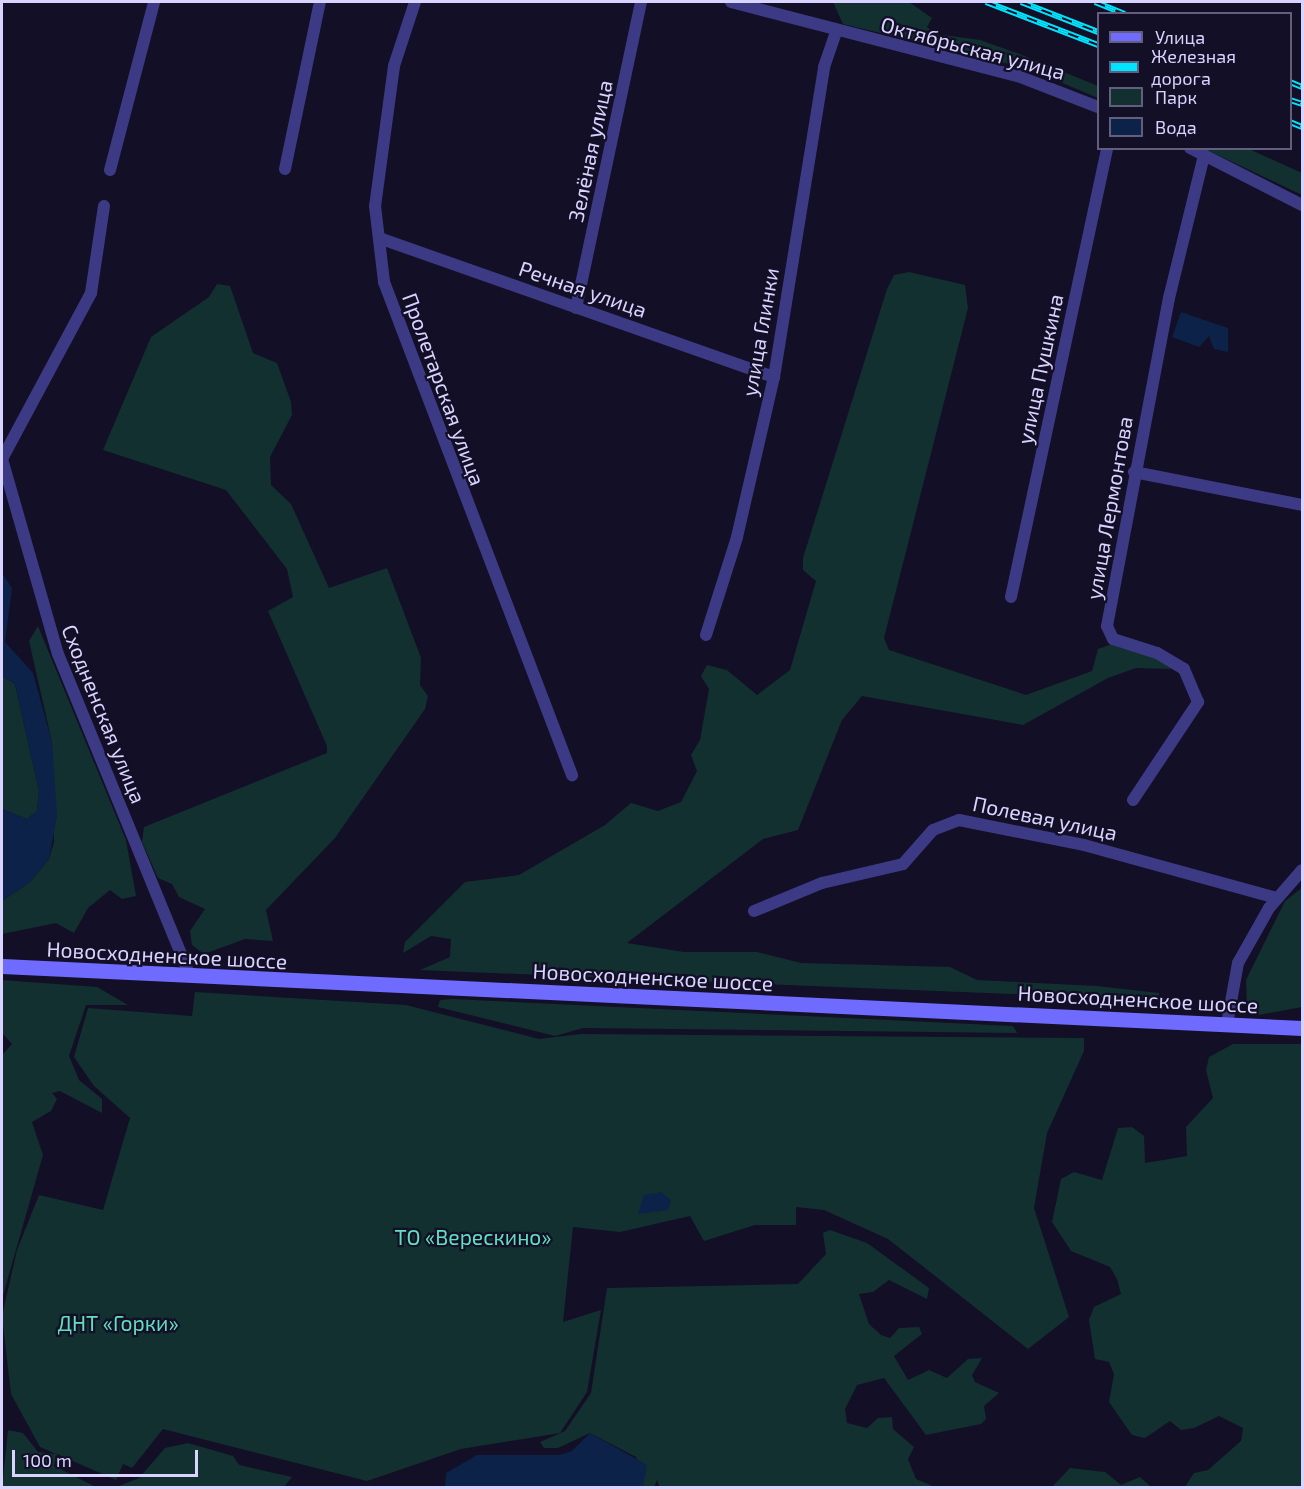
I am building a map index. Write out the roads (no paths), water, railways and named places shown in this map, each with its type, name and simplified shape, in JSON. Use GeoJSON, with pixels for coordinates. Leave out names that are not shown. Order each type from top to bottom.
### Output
{"type":"FeatureCollection","features":[{"type":"Feature","properties":{"kind":"main road","name":"Новосходненское шоссе"},"geometry":{"type":"LineString","coordinates":[[2,966],[1302,1028]]}},
{"type":"Feature","properties":{"kind":"street"},"geometry":{"type":"LineString","coordinates":[[110,170],[154,2]]}},
{"type":"Feature","properties":{"kind":"street"},"geometry":{"type":"LineString","coordinates":[[285,169],[320,2]]}},
{"type":"Feature","properties":{"kind":"street","name":"Пролетарская улица"},"geometry":{"type":"LineString","coordinates":[[415,2],[394,66],[375,206],[384,282],[420,386],[572,775]]}},
{"type":"Feature","properties":{"kind":"street","name":"Зелёная улица"},"geometry":{"type":"LineString","coordinates":[[576,308],[641,2]]}},
{"type":"Feature","properties":{"kind":"street","name":"Октябрьская улица"},"geometry":{"type":"LineString","coordinates":[[731,2],[836,32],[1018,76],[1097,107]]}},
{"type":"Feature","properties":{"kind":"street","name":"улица Глинки"},"geometry":{"type":"LineString","coordinates":[[706,635],[737,537],[774,377],[824,67],[836,32]]}},
{"type":"Feature","properties":{"kind":"street","name":"улица Пушкина"},"geometry":{"type":"LineString","coordinates":[[1011,597],[1107,150]]}},
{"type":"Feature","properties":{"kind":"street"},"geometry":{"type":"LineString","coordinates":[[1194,150],[1302,205]]}},
{"type":"Feature","properties":{"kind":"street","name":"улица Лермонтова"},"geometry":{"type":"LineString","coordinates":[[1132,800],[1198,702],[1193,683],[1174,661],[1108,634],[1134,472],[1204,155]]}},
{"type":"Feature","properties":{"kind":"street"},"geometry":{"type":"LineString","coordinates":[[2,459],[91,293],[104,206]]}},
{"type":"Feature","properties":{"kind":"street","name":"Речная улица"},"geometry":{"type":"LineString","coordinates":[[379,238],[774,377]]}},
{"type":"Feature","properties":{"kind":"street","name":"Сходненская улица"},"geometry":{"type":"LineString","coordinates":[[2,459],[58,654],[190,976]]}},
{"type":"Feature","properties":{"kind":"street"},"geometry":{"type":"LineString","coordinates":[[1134,472],[1302,505]]}},
{"type":"Feature","properties":{"kind":"street","name":"Полевая улица"},"geometry":{"type":"LineString","coordinates":[[754,910],[822,883],[903,864],[933,830],[959,820],[1084,844],[1276,898]]}},
{"type":"Feature","properties":{"kind":"street"},"geometry":{"type":"LineString","coordinates":[[1227,1024],[1238,963],[1276,898],[1302,870]]}},
{"type":"Feature","properties":{"kind":"water"},"geometry":{"type":"Polygon","coordinates":[[[1181,312],[1228,328],[1228,352],[1214,349],[1209,336],[1199,347],[1172,337],[1181,312]]]}},
{"type":"Feature","properties":{"kind":"water"},"geometry":{"type":"Polygon","coordinates":[[[2,573],[12,588],[5,642],[33,673],[52,742],[57,816],[49,859],[30,882],[2,901],[2,809],[27,819],[37,811],[39,791],[15,684],[2,676],[2,573]]]}},
{"type":"Feature","properties":{"kind":"water"},"geometry":{"type":"Polygon","coordinates":[[[661,1192],[671,1200],[668,1210],[638,1214],[644,1195],[661,1192]]]}},
{"type":"Feature","properties":{"kind":"water"},"geometry":{"type":"Polygon","coordinates":[[[590,1433],[647,1465],[643,1487],[445,1487],[446,1473],[477,1455],[559,1455],[572,1451],[590,1433]]]}},
{"type":"Feature","properties":{"kind":"railway"},"geometry":{"type":"LineString","coordinates":[[986,2],[1097,45]]}},
{"type":"Feature","properties":{"kind":"railway"},"geometry":{"type":"LineString","coordinates":[[1021,2],[1097,32]]}},
{"type":"Feature","properties":{"kind":"railway"},"geometry":{"type":"LineString","coordinates":[[1095,2],[1120,12]]}},
{"type":"Feature","properties":{"kind":"railway"},"geometry":{"type":"LineString","coordinates":[[1292,83],[1302,87]]}},
{"type":"Feature","properties":{"kind":"railway"},"geometry":{"type":"LineString","coordinates":[[1292,101],[1302,104]]}},
{"type":"Feature","properties":{"kind":"railway"},"geometry":{"type":"LineString","coordinates":[[1292,123],[1302,127]]}},
{"type":"Feature","properties":{"kind":"park label","name":"ТО «Верескино»"},"geometry":{"type":"Point","coordinates":[473,1237]}},
{"type":"Feature","properties":{"kind":"park label","name":"ДНТ «Горки»"},"geometry":{"type":"Point","coordinates":[118,1323]}}]}
